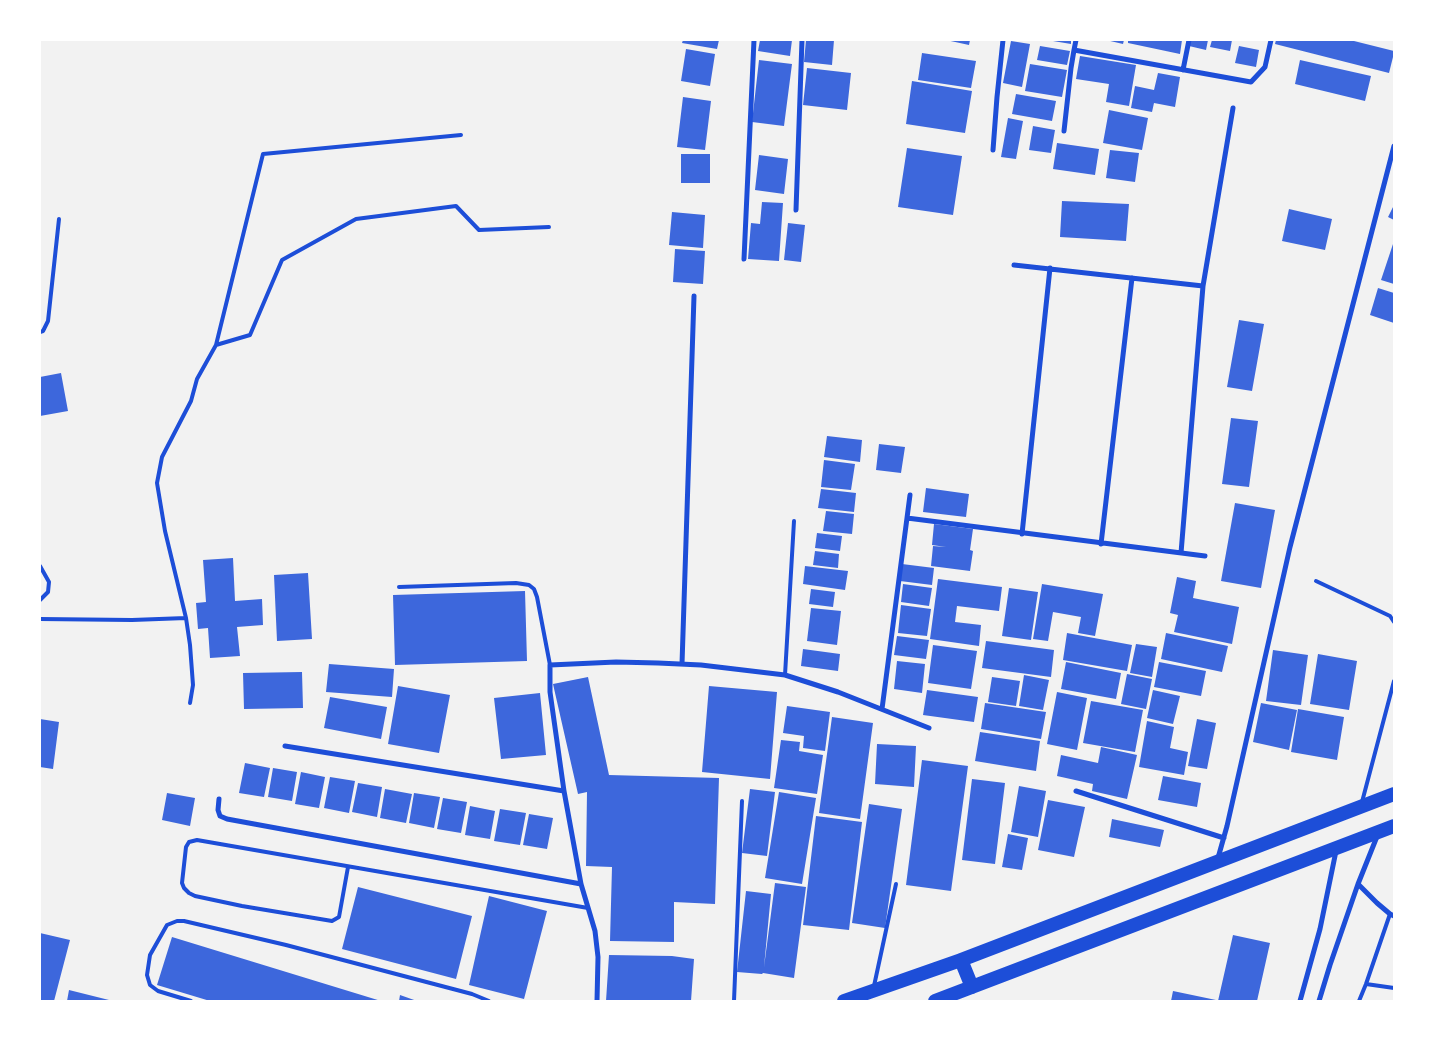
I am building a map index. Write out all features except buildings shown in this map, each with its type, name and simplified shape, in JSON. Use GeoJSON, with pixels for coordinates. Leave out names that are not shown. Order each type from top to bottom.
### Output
{"type":"FeatureCollection","features":[{"type":"Feature","properties":{"kind":"highway"},"geometry":{"type":"LineString","coordinates":[[844,1001],[961,960],[1394,794]]}},
{"type":"Feature","properties":{"kind":"highway"},"geometry":{"type":"LineString","coordinates":[[935,1001],[1394,826]]}},
{"type":"Feature","properties":{"kind":"highway"},"geometry":{"type":"LineString","coordinates":[[961,960],[972,987]]}},
{"type":"Feature","properties":{"kind":"street"},"geometry":{"type":"LineString","coordinates":[[744,259],[754,40]]}},
{"type":"Feature","properties":{"kind":"street"},"geometry":{"type":"LineString","coordinates":[[796,210],[802,40]]}},
{"type":"Feature","properties":{"kind":"street"},"geometry":{"type":"LineString","coordinates":[[993,150],[1003,40]]}},
{"type":"Feature","properties":{"kind":"street"},"geometry":{"type":"LineString","coordinates":[[1064,132],[1076,40]]}},
{"type":"Feature","properties":{"kind":"street"},"geometry":{"type":"LineString","coordinates":[[1183,70],[1188,40]]}},
{"type":"Feature","properties":{"kind":"street"},"geometry":{"type":"LineString","coordinates":[[1074,50],[1251,82],[1265,67],[1271,40]]}},
{"type":"Feature","properties":{"kind":"street"},"geometry":{"type":"LineString","coordinates":[[1180,553],[1204,286],[1233,108]]}},
{"type":"Feature","properties":{"kind":"street"},"geometry":{"type":"LineString","coordinates":[[1216,863],[1224,838],[1290,547],[1394,146]]}},
{"type":"Feature","properties":{"kind":"street"},"geometry":{"type":"LineString","coordinates":[[1014,265],[1204,286]]}},
{"type":"Feature","properties":{"kind":"street"},"geometry":{"type":"LineString","coordinates":[[1022,534],[1050,268]]}},
{"type":"Feature","properties":{"kind":"street"},"geometry":{"type":"LineString","coordinates":[[1102,544],[1132,278]]}},
{"type":"Feature","properties":{"kind":"street"},"geometry":{"type":"LineString","coordinates":[[682,664],[694,296]]}},
{"type":"Feature","properties":{"kind":"street"},"geometry":{"type":"LineString","coordinates":[[882,709],[910,495]]}},
{"type":"Feature","properties":{"kind":"street"},"geometry":{"type":"LineString","coordinates":[[907,518],[1205,556]]}},
{"type":"Feature","properties":{"kind":"street"},"geometry":{"type":"LineString","coordinates":[[596,1001],[598,957],[594,931],[581,884],[564,790],[550,692],[550,665],[616,662],[682,664],[785,675],[838,692],[929,728]]}},
{"type":"Feature","properties":{"kind":"street"},"geometry":{"type":"LineString","coordinates":[[285,746],[564,790]]}},
{"type":"Feature","properties":{"kind":"street"},"geometry":{"type":"LineString","coordinates":[[1076,791],[1224,838]]}},
{"type":"Feature","properties":{"kind":"street"},"geometry":{"type":"LineString","coordinates":[[220,799],[218,810],[220,816],[227,819],[581,884]]}},
{"type":"Feature","properties":{"kind":"street"},"geometry":{"type":"LineString","coordinates":[[1319,1001],[1358,884],[1378,832]]}},
{"type":"Feature","properties":{"kind":"street"},"geometry":{"type":"LineString","coordinates":[[1300,1001],[1320,929],[1336,848]]}},
{"type":"Feature","properties":{"kind":"street"},"geometry":{"type":"LineString","coordinates":[[1358,884],[1392,915]]}},
{"type":"Feature","properties":{"kind":"lane"},"geometry":{"type":"LineString","coordinates":[[190,703],[192,685],[190,645],[186,618],[165,531],[157,484],[162,457],[191,401],[197,379],[216,345],[263,154],[461,135]]}},
{"type":"Feature","properties":{"kind":"lane"},"geometry":{"type":"LineString","coordinates":[[216,345],[250,335],[282,260],[356,219],[456,206],[479,230],[549,227]]}},
{"type":"Feature","properties":{"kind":"lane"},"geometry":{"type":"LineString","coordinates":[[40,332],[43,331],[48,321],[59,219]]}},
{"type":"Feature","properties":{"kind":"lane"},"geometry":{"type":"LineString","coordinates":[[785,675],[794,521]]}},
{"type":"Feature","properties":{"kind":"lane"},"geometry":{"type":"LineString","coordinates":[[40,566],[49,582],[48,592],[40,600]]}},
{"type":"Feature","properties":{"kind":"lane"},"geometry":{"type":"LineString","coordinates":[[1316,581],[1390,616],[1394,622]]}},
{"type":"Feature","properties":{"kind":"lane"},"geometry":{"type":"LineString","coordinates":[[399,587],[516,583],[529,585],[537,597],[550,665]]}},
{"type":"Feature","properties":{"kind":"lane"},"geometry":{"type":"LineString","coordinates":[[40,619],[132,620],[186,618]]}},
{"type":"Feature","properties":{"kind":"lane"},"geometry":{"type":"LineString","coordinates":[[1360,807],[1394,681]]}},
{"type":"Feature","properties":{"kind":"lane"},"geometry":{"type":"LineString","coordinates":[[734,1001],[742,801]]}},
{"type":"Feature","properties":{"kind":"lane"},"geometry":{"type":"LineString","coordinates":[[348,867],[339,917],[332,922],[195,896],[189,893],[182,883],[186,847],[193,840],[588,908]]}},
{"type":"Feature","properties":{"kind":"lane"},"geometry":{"type":"LineString","coordinates":[[872,991],[896,884]]}},
{"type":"Feature","properties":{"kind":"lane"},"geometry":{"type":"LineString","coordinates":[[1359,1001],[1392,915]]}},
{"type":"Feature","properties":{"kind":"lane"},"geometry":{"type":"LineString","coordinates":[[191,1001],[158,991],[150,985],[148,975],[150,955],[167,925],[178,921],[286,945],[472,994],[489,1001]]}},
{"type":"Feature","properties":{"kind":"lane"},"geometry":{"type":"LineString","coordinates":[[1366,984],[1394,988]]}}]}
